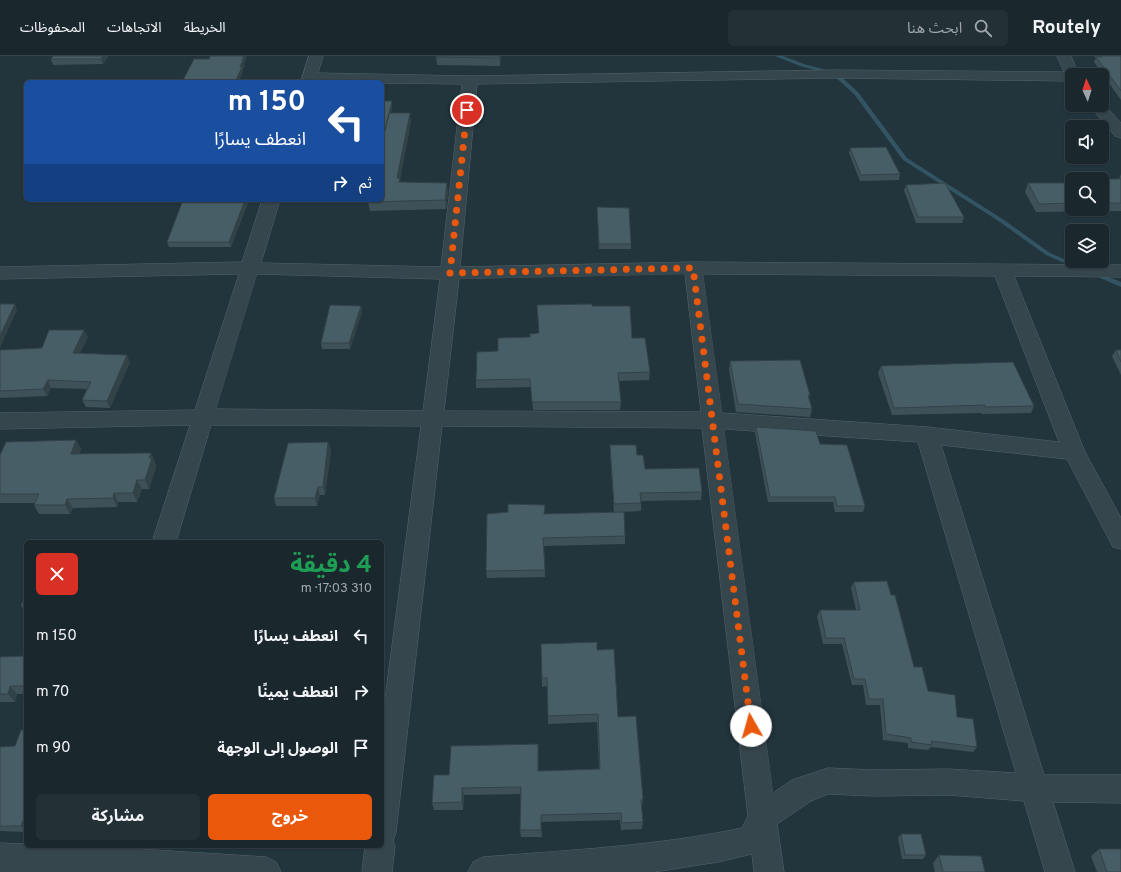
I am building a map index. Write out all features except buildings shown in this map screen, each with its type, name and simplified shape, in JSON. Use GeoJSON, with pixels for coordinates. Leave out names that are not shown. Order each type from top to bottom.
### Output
{"type":"FeatureCollection","features":[{"type":"Feature","properties":{"kind":"street"},"geometry":{"type":"LineString","coordinates":[[316,56],[309,79],[470,80],[835,74],[1065,76]]}},
{"type":"Feature","properties":{"kind":"street"},"geometry":{"type":"LineString","coordinates":[[1064,56],[1069,68]]}},
{"type":"Feature","properties":{"kind":"street"},"geometry":{"type":"LineString","coordinates":[[384,815],[450,273],[470,80]]}},
{"type":"Feature","properties":{"kind":"street"},"geometry":{"type":"LineString","coordinates":[[1103,112],[1121,133]]}},
{"type":"Feature","properties":{"kind":"street"},"geometry":{"type":"LineString","coordinates":[[165,540],[270,202]]}},
{"type":"Feature","properties":{"kind":"street"},"geometry":{"type":"LineString","coordinates":[[0,273],[250,268],[450,273],[693,268],[1121,271]]}},
{"type":"Feature","properties":{"kind":"street"},"geometry":{"type":"LineString","coordinates":[[693,268],[769,872]]}},
{"type":"Feature","properties":{"kind":"street"},"geometry":{"type":"LineString","coordinates":[[1002,270],[1074,452],[1121,540]]}},
{"type":"Feature","properties":{"kind":"street"},"geometry":{"type":"LineString","coordinates":[[0,420],[203,417],[712,420],[927,435],[1074,452]]}},
{"type":"Feature","properties":{"kind":"street"},"geometry":{"type":"LineString","coordinates":[[927,435],[1033,788],[1060,872]]}},
{"type":"Feature","properties":{"kind":"street"},"geometry":{"type":"LineString","coordinates":[[483,872],[654,859],[716,849],[751,840],[762,818],[802,790],[828,781],[874,783],[948,782],[1033,788],[1121,789]]}},
{"type":"Feature","properties":{"kind":"street"},"geometry":{"type":"LineString","coordinates":[[377,872],[380,848]]}},
{"type":"Feature","properties":{"kind":"street"},"geometry":{"type":"LineString","coordinates":[[0,858],[65,859],[266,872]]}},
{"type":"Feature","properties":{"kind":"waterway"},"geometry":{"type":"LineString","coordinates":[[778,56],[802,65],[835,74],[856,93],[905,159],[1002,221],[1048,254],[1082,269]]}},
{"type":"Feature","properties":{"kind":"waterway"},"geometry":{"type":"LineString","coordinates":[[1093,273],[1121,285]]}},
{"type":"Feature","properties":{"kind":"route"},"geometry":{"type":"LineString","coordinates":[[467,110],[450,273],[693,268],[751,726]]}}]}
